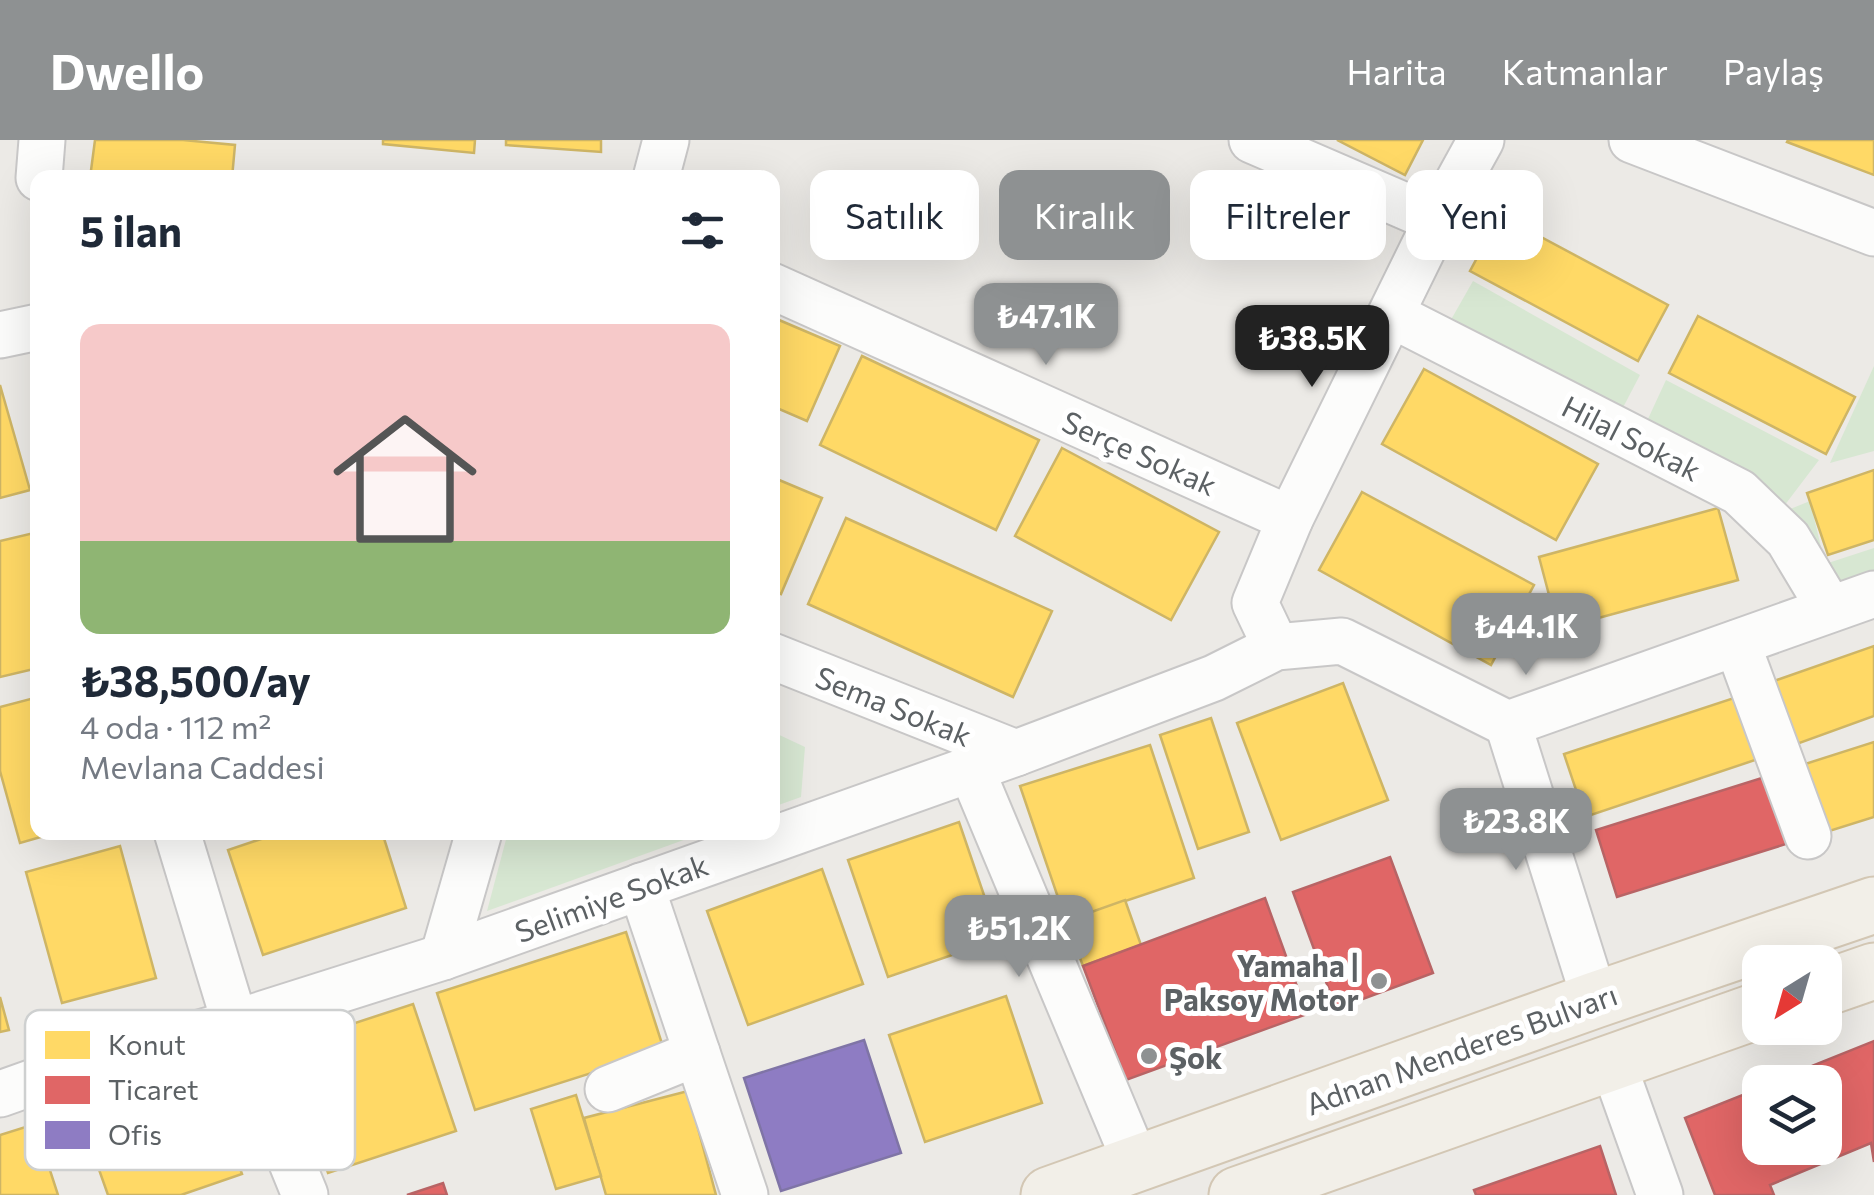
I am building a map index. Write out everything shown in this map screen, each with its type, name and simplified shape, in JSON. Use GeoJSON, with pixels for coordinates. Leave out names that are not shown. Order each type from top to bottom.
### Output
{"type":"FeatureCollection","features":[{"type":"Feature","properties":{"kind":"main road","name":"Adnan Menderes Bulvarı"},"geometry":{"type":"LineString","coordinates":[[1049,1195],[1874,905]]}},
{"type":"Feature","properties":{"kind":"main road"},"geometry":{"type":"LineString","coordinates":[[1842,982],[1874,971]]}},
{"type":"Feature","properties":{"kind":"main road","name":"Adnan Menderes Bulvarı"},"geometry":{"type":"LineString","coordinates":[[1237,1195],[1742,1016]]}},
{"type":"Feature","properties":{"kind":"street"},"geometry":{"type":"LineString","coordinates":[[40,170],[42,140]]}},
{"type":"Feature","properties":{"kind":"street"},"geometry":{"type":"LineString","coordinates":[[658,170],[666,140]]}},
{"type":"Feature","properties":{"kind":"street"},"geometry":{"type":"LineString","coordinates":[[1252,140],[1406,207]]}},
{"type":"Feature","properties":{"kind":"street"},"geometry":{"type":"LineString","coordinates":[[1464,170],[1481,140]]}},
{"type":"Feature","properties":{"kind":"street"},"geometry":{"type":"LineString","coordinates":[[1632,140],[1874,233]]}},
{"type":"Feature","properties":{"kind":"street"},"geometry":{"type":"LineString","coordinates":[[1418,260],[1290,519],[1255,603],[1276,647],[1342,642],[1508,724],[1874,594]]}},
{"type":"Feature","properties":{"kind":"street","name":"Serçe Sokak"},"geometry":{"type":"LineString","coordinates":[[780,290],[1290,519]]}},
{"type":"Feature","properties":{"kind":"street","name":"Hilal Sokak"},"geometry":{"type":"LineString","coordinates":[[1392,314],[1740,492],[1788,539],[1830,609]]}},
{"type":"Feature","properties":{"kind":"street"},"geometry":{"type":"LineString","coordinates":[[0,335],[30,329]]}},
{"type":"Feature","properties":{"kind":"street"},"geometry":{"type":"LineString","coordinates":[[1737,642],[1808,836]]}},
{"type":"Feature","properties":{"kind":"street","name":"Selimiye Sokak"},"geometry":{"type":"LineString","coordinates":[[780,837],[1214,678],[1276,647]]}},
{"type":"Feature","properties":{"kind":"street","name":"Sema Sokak"},"geometry":{"type":"LineString","coordinates":[[780,659],[1016,753]]}},
{"type":"Feature","properties":{"kind":"street"},"geometry":{"type":"LineString","coordinates":[[1508,724],[1596,1000]]}},
{"type":"Feature","properties":{"kind":"street"},"geometry":{"type":"LineString","coordinates":[[971,769],[1136,1163]]}},
{"type":"Feature","properties":{"kind":"street"},"geometry":{"type":"LineString","coordinates":[[178,840],[231,1010]]}},
{"type":"Feature","properties":{"kind":"street"},"geometry":{"type":"LineString","coordinates":[[442,956],[477,840]]}},
{"type":"Feature","properties":{"kind":"street","name":"Selimiye Sokak"},"geometry":{"type":"LineString","coordinates":[[275,1010],[442,956],[771,840]]}},
{"type":"Feature","properties":{"kind":"street"},"geometry":{"type":"LineString","coordinates":[[641,886],[746,1195]]}},
{"type":"Feature","properties":{"kind":"street"},"geometry":{"type":"LineString","coordinates":[[608,1089],[697,1053]]}},
{"type":"Feature","properties":{"kind":"street"},"geometry":{"type":"LineString","coordinates":[[1612,1061],[1660,1195]]}},
{"type":"Feature","properties":{"kind":"street","name":"Selimiye Sokak"},"geometry":{"type":"LineString","coordinates":[[0,1094],[25,1085]]}},
{"type":"Feature","properties":{"kind":"street"},"geometry":{"type":"LineString","coordinates":[[295,1170],[305,1195]]}},
{"type":"Feature","properties":{"kind":"green space"},"geometry":{"type":"Polygon","coordinates":[[[1473,281],[1640,375],[1617,419],[1444,332],[1473,281]]]}},
{"type":"Feature","properties":{"kind":"green space"},"geometry":{"type":"Polygon","coordinates":[[[1874,366],[1874,451],[1830,463],[1874,366]]]}},
{"type":"Feature","properties":{"kind":"green space"},"geometry":{"type":"Polygon","coordinates":[[[1666,380],[1819,460],[1778,514],[1810,501],[1825,564],[1874,548],[1874,584],[1835,597],[1641,434],[1666,380]]]}},
{"type":"Feature","properties":{"kind":"green space"},"geometry":{"type":"Polygon","coordinates":[[[780,735],[805,747],[801,797],[780,804],[780,735]]]}},
{"type":"Feature","properties":{"kind":"green space"},"geometry":{"type":"Polygon","coordinates":[[[506,840],[684,840],[487,911],[506,840]]]}},
{"type":"Feature","properties":{"kind":"building: Konut"},"geometry":{"type":"Polygon","coordinates":[[[95,140],[183,140],[235,145],[233,170],[91,170],[95,140]]]}},
{"type":"Feature","properties":{"kind":"building: Konut"},"geometry":{"type":"Polygon","coordinates":[[[383,140],[475,140],[474,153],[383,144],[383,140]]]}},
{"type":"Feature","properties":{"kind":"building: Konut"},"geometry":{"type":"Polygon","coordinates":[[[506,140],[601,140],[601,152],[506,145],[506,140]]]}},
{"type":"Feature","properties":{"kind":"building: Konut"},"geometry":{"type":"Polygon","coordinates":[[[1337,140],[1423,140],[1405,175],[1337,140]]]}},
{"type":"Feature","properties":{"kind":"building: Konut"},"geometry":{"type":"Polygon","coordinates":[[[1874,140],[1874,175],[1787,142],[1874,140]]]}},
{"type":"Feature","properties":{"kind":"building: Konut"},"geometry":{"type":"Polygon","coordinates":[[[1543,238],[1668,305],[1638,361],[1470,271],[1476,260],[1543,260],[1543,238]]]}},
{"type":"Feature","properties":{"kind":"building: Konut"},"geometry":{"type":"Polygon","coordinates":[[[1698,316],[1855,397],[1826,454],[1669,373],[1698,316]]]}},
{"type":"Feature","properties":{"kind":"building: Konut"},"geometry":{"type":"Polygon","coordinates":[[[780,320],[840,346],[807,421],[780,409],[780,320]]]}},
{"type":"Feature","properties":{"kind":"building: Konut"},"geometry":{"type":"Polygon","coordinates":[[[862,356],[1039,440],[996,530],[820,445],[862,356]]]}},
{"type":"Feature","properties":{"kind":"building: Konut"},"geometry":{"type":"Polygon","coordinates":[[[1424,369],[1598,464],[1556,540],[1382,444],[1424,369]]]}},
{"type":"Feature","properties":{"kind":"building: Konut"},"geometry":{"type":"Polygon","coordinates":[[[0,385],[30,490],[0,498],[0,385]]]}},
{"type":"Feature","properties":{"kind":"building: Konut"},"geometry":{"type":"Polygon","coordinates":[[[1062,448],[1219,532],[1171,620],[1015,536],[1062,448]]]}},
{"type":"Feature","properties":{"kind":"building: Konut"},"geometry":{"type":"Polygon","coordinates":[[[1874,470],[1874,540],[1828,555],[1807,493],[1874,470]]]}},
{"type":"Feature","properties":{"kind":"building: Konut"},"geometry":{"type":"Polygon","coordinates":[[[780,480],[822,498],[780,594],[780,480]]]}},
{"type":"Feature","properties":{"kind":"building: Konut"},"geometry":{"type":"Polygon","coordinates":[[[1362,492],[1534,585],[1491,665],[1319,570],[1362,492]]]}},
{"type":"Feature","properties":{"kind":"building: Konut"},"geometry":{"type":"Polygon","coordinates":[[[1718,508],[1738,580],[1558,629],[1539,557],[1718,508]]]}},
{"type":"Feature","properties":{"kind":"building: Konut"},"geometry":{"type":"Polygon","coordinates":[[[846,518],[1052,611],[1013,697],[808,604],[846,518]]]}},
{"type":"Feature","properties":{"kind":"building: Konut"},"geometry":{"type":"Polygon","coordinates":[[[30,534],[30,670],[0,677],[0,541],[30,534]]]}},
{"type":"Feature","properties":{"kind":"building: Konut"},"geometry":{"type":"Polygon","coordinates":[[[1874,646],[1874,716],[1794,745],[1771,682],[1874,646]]]}},
{"type":"Feature","properties":{"kind":"building: Konut"},"geometry":{"type":"Polygon","coordinates":[[[1343,683],[1388,800],[1281,840],[1237,723],[1343,683]]]}},
{"type":"Feature","properties":{"kind":"building: Konut"},"geometry":{"type":"Polygon","coordinates":[[[1740,696],[1761,758],[1585,817],[1564,754],[1740,696]]]}},
{"type":"Feature","properties":{"kind":"building: Konut"},"geometry":{"type":"Polygon","coordinates":[[[30,699],[30,840],[20,843],[0,771],[0,707],[30,699]]]}},
{"type":"Feature","properties":{"kind":"building: Konut"},"geometry":{"type":"Polygon","coordinates":[[[1211,718],[1249,832],[1198,849],[1160,735],[1211,718]]]}},
{"type":"Feature","properties":{"kind":"building: Konut"},"geometry":{"type":"Polygon","coordinates":[[[1874,742],[1874,817],[1823,833],[1802,765],[1874,742]]]}},
{"type":"Feature","properties":{"kind":"building: Konut"},"geometry":{"type":"Polygon","coordinates":[[[1150,745],[1194,878],[1066,921],[1020,786],[1150,745]]]}},
{"type":"Feature","properties":{"kind":"building: Konut"},"geometry":{"type":"Polygon","coordinates":[[[959,822],[999,939],[888,977],[848,860],[959,822]]]}},
{"type":"Feature","properties":{"kind":"building: Konut"},"geometry":{"type":"Polygon","coordinates":[[[258,840],[385,840],[406,908],[263,955],[228,850],[258,840]]]}},
{"type":"Feature","properties":{"kind":"building: Konut"},"geometry":{"type":"Polygon","coordinates":[[[120,846],[156,978],[62,1003],[26,872],[120,846]]]}},
{"type":"Feature","properties":{"kind":"building: Konut"},"geometry":{"type":"Polygon","coordinates":[[[822,869],[863,984],[748,1025],[707,911],[822,869]]]}},
{"type":"Feature","properties":{"kind":"building: Konut"},"geometry":{"type":"Polygon","coordinates":[[[1125,900],[1141,945],[1083,966],[1066,921],[1125,900]]]}},
{"type":"Feature","properties":{"kind":"building: Konut"},"geometry":{"type":"Polygon","coordinates":[[[626,932],[664,1050],[475,1110],[437,993],[626,932]]]}},
{"type":"Feature","properties":{"kind":"building: Konut"},"geometry":{"type":"Polygon","coordinates":[[[1006,996],[1042,1103],[925,1142],[889,1035],[1006,996]]]}},
{"type":"Feature","properties":{"kind":"building: Konut"},"geometry":{"type":"Polygon","coordinates":[[[0,997],[9,1030],[0,1032],[0,997]]]}},
{"type":"Feature","properties":{"kind":"building: Konut"},"geometry":{"type":"Polygon","coordinates":[[[413,1004],[456,1131],[355,1164],[355,1023],[413,1004]]]}},
{"type":"Feature","properties":{"kind":"building: Konut"},"geometry":{"type":"Polygon","coordinates":[[[688,1091],[716,1195],[606,1195],[584,1118],[688,1091]]]}},
{"type":"Feature","properties":{"kind":"building: Konut"},"geometry":{"type":"Polygon","coordinates":[[[576,1095],[601,1176],[556,1189],[531,1109],[576,1095]]]}},
{"type":"Feature","properties":{"kind":"building: Konut"},"geometry":{"type":"Polygon","coordinates":[[[25,1127],[25,1170],[50,1170],[58,1195],[0,1195],[0,1135],[25,1127]]]}},
{"type":"Feature","properties":{"kind":"building: Konut"},"geometry":{"type":"Polygon","coordinates":[[[99,1170],[241,1170],[242,1174],[181,1195],[108,1195],[99,1170]]]}},
{"type":"Feature","properties":{"kind":"building: Ticaret"},"geometry":{"type":"Polygon","coordinates":[[[1768,776],[1789,843],[1617,897],[1596,830],[1768,776]]]}},
{"type":"Feature","properties":{"kind":"building: Ticaret"},"geometry":{"type":"Polygon","coordinates":[[[1390,857],[1433,973],[1336,1009],[1293,892],[1390,857]]]}},
{"type":"Feature","properties":{"kind":"building: Ticaret"},"geometry":{"type":"Polygon","coordinates":[[[1265,898],[1307,1014],[1126,1080],[1083,966],[1265,898]]]}},
{"type":"Feature","properties":{"kind":"building: Ticaret"},"geometry":{"type":"Polygon","coordinates":[[[1874,1041],[1874,1162],[1871,1143],[1842,1155],[1842,1065],[1814,1065],[1874,1041]]]}},
{"type":"Feature","properties":{"kind":"building: Ticaret"},"geometry":{"type":"Polygon","coordinates":[[[1742,1095],[1742,1165],[1818,1165],[1770,1185],[1774,1195],[1715,1195],[1685,1118],[1742,1095]]]}},
{"type":"Feature","properties":{"kind":"building: Ticaret"},"geometry":{"type":"Polygon","coordinates":[[[1600,1146],[1616,1195],[1476,1195],[1474,1190],[1600,1146]]]}},
{"type":"Feature","properties":{"kind":"building: Ticaret"},"geometry":{"type":"Polygon","coordinates":[[[443,1183],[447,1195],[407,1195],[443,1183]]]}},
{"type":"Feature","properties":{"kind":"building: Ofis"},"geometry":{"type":"Polygon","coordinates":[[[864,1040],[901,1153],[781,1191],[744,1078],[864,1040]]]}},
{"type":"Feature","properties":{"kind":"place","name":"Yamaha | Paksoy Motor"},"geometry":{"type":"Point","coordinates":[1379,981]}},
{"type":"Feature","properties":{"kind":"place","name":"Şok"},"geometry":{"type":"Point","coordinates":[1149,1056]}}]}
